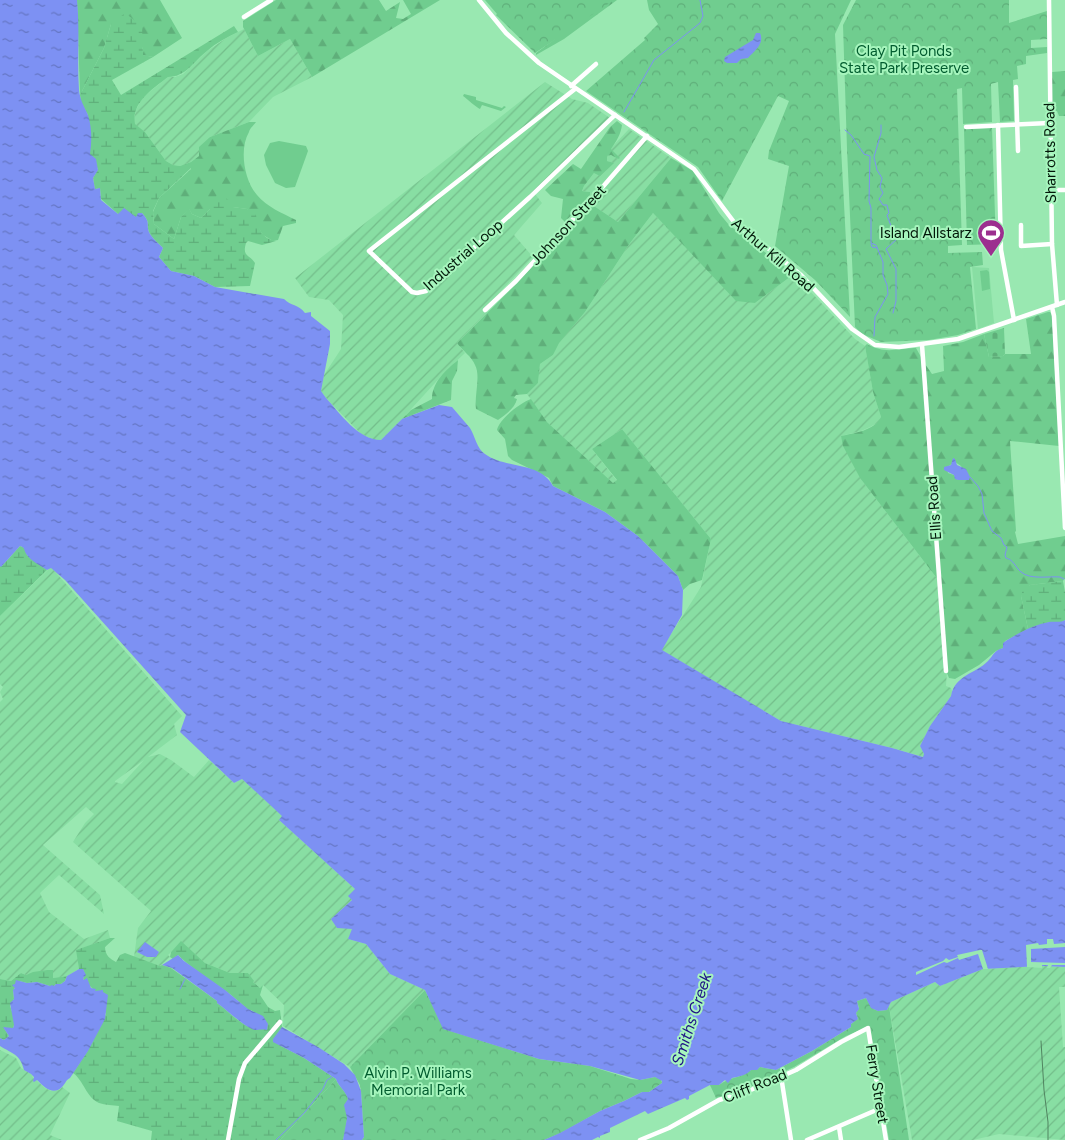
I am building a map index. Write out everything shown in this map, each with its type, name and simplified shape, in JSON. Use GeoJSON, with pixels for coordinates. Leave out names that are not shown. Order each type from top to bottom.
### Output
{"type":"FeatureCollection","features":[{"type":"Feature","properties":{"kind":"street"},"geometry":{"type":"LineString","coordinates":[[244,17],[271,0]]}},
{"type":"Feature","properties":{"kind":"street","name":"Arthur Kill Road"},"geometry":{"type":"LineString","coordinates":[[479,0],[517,43],[539,63],[694,169],[737,226],[801,275],[862,337],[875,345],[899,347],[958,339],[1065,302]]}},
{"type":"Feature","properties":{"kind":"street","name":"Sharrotts Road"},"geometry":{"type":"LineString","coordinates":[[1049,0],[1049,123],[1054,316],[1065,528]]}},
{"type":"Feature","properties":{"kind":"street","name":"Industrial Loop"},"geometry":{"type":"LineString","coordinates":[[596,64],[549,110],[369,251],[412,292],[426,291],[530,197],[615,115]]}},
{"type":"Feature","properties":{"kind":"street"},"geometry":{"type":"LineString","coordinates":[[1016,87],[1018,151]]}},
{"type":"Feature","properties":{"kind":"street"},"geometry":{"type":"LineString","coordinates":[[966,127],[1049,123]]}},
{"type":"Feature","properties":{"kind":"street"},"geometry":{"type":"LineString","coordinates":[[998,125],[1001,250],[1014,320]]}},
{"type":"Feature","properties":{"kind":"street","name":"Johnson Street"},"geometry":{"type":"LineString","coordinates":[[486,310],[607,182],[647,136]]}},
{"type":"Feature","properties":{"kind":"street"},"geometry":{"type":"LineString","coordinates":[[1052,190],[1065,190]]}},
{"type":"Feature","properties":{"kind":"street"},"geometry":{"type":"LineString","coordinates":[[1020,225],[1021,246],[1052,244]]}},
{"type":"Feature","properties":{"kind":"street","name":"Ellis Road"},"geometry":{"type":"LineString","coordinates":[[922,345],[946,671]]}},
{"type":"Feature","properties":{"kind":"street"},"geometry":{"type":"LineString","coordinates":[[228,1140],[239,1079],[245,1064],[280,1022]]}},
{"type":"Feature","properties":{"kind":"street","name":"Cliff Road"},"geometry":{"type":"LineString","coordinates":[[640,1140],[669,1128],[719,1100],[746,1092],[796,1070],[841,1042],[868,1028]]}},
{"type":"Feature","properties":{"kind":"street","name":"Ferry Street"},"geometry":{"type":"LineString","coordinates":[[868,1028],[886,1140]]}},
{"type":"Feature","properties":{"kind":"street"},"geometry":{"type":"LineString","coordinates":[[781,1076],[791,1140]]}},
{"type":"Feature","properties":{"kind":"street"},"geometry":{"type":"LineString","coordinates":[[807,1140],[881,1108]]}},
{"type":"Feature","properties":{"kind":"street"},"geometry":{"type":"LineString","coordinates":[[839,1127],[841,1140]]}},
{"type":"Feature","properties":{"kind":"shaded area"},"geometry":{"type":"Polygon","coordinates":[[[244,29],[258,56],[290,39],[312,77],[273,97],[249,122],[210,137],[199,156],[191,162],[180,166],[173,165],[166,161],[145,132],[134,124],[136,110],[142,98],[168,77],[183,74],[207,51],[244,29]]]}},
{"type":"Feature","properties":{"kind":"shaded area"},"geometry":{"type":"Polygon","coordinates":[[[545,82],[572,99],[588,103],[613,120],[535,194],[542,203],[514,235],[533,257],[484,309],[487,312],[457,343],[465,353],[381,440],[374,440],[361,434],[321,391],[324,375],[341,349],[343,315],[329,300],[309,297],[295,278],[545,82]]]}},
{"type":"Feature","properties":{"kind":"shaded area"},"geometry":{"type":"Polygon","coordinates":[[[629,129],[671,158],[618,222],[591,204],[590,192],[582,191],[594,173],[613,163],[607,161],[607,156],[611,155],[619,158],[610,149],[629,129]]]}},
{"type":"Feature","properties":{"kind":"shaded area"},"geometry":{"type":"Polygon","coordinates":[[[653,213],[712,274],[755,303],[794,274],[855,339],[865,346],[873,392],[881,417],[879,422],[870,427],[841,436],[860,478],[939,581],[947,671],[946,686],[951,688],[952,691],[951,696],[930,726],[920,746],[924,757],[781,721],[661,650],[701,587],[711,539],[622,429],[592,449],[617,481],[613,483],[547,422],[527,394],[538,383],[540,364],[553,355],[558,343],[585,312],[630,243],[653,213]]]}},
{"type":"Feature","properties":{"kind":"shaded area"},"geometry":{"type":"Polygon","coordinates":[[[972,267],[989,268],[994,323],[978,329],[972,267]]]}},
{"type":"Feature","properties":{"kind":"shaded area"},"geometry":{"type":"Polygon","coordinates":[[[51,567],[182,716],[174,724],[177,735],[148,757],[160,754],[194,777],[209,760],[234,783],[242,779],[283,816],[279,820],[355,889],[352,900],[331,919],[353,929],[348,939],[366,944],[390,974],[425,990],[350,1067],[283,1026],[284,1005],[263,985],[260,988],[253,982],[248,973],[230,973],[205,963],[181,942],[168,955],[170,957],[160,966],[134,957],[138,928],[151,911],[73,842],[85,823],[94,814],[86,807],[43,845],[100,895],[104,914],[59,875],[40,893],[49,912],[84,939],[108,930],[110,938],[77,950],[79,969],[67,976],[53,978],[47,970],[26,975],[21,973],[11,981],[0,979],[0,702],[3,699],[0,692],[3,687],[0,684],[0,616],[51,567]],[[144,760],[115,781],[122,784],[144,760]]]}},
{"type":"Feature","properties":{"kind":"shaded area"},"geometry":{"type":"Polygon","coordinates":[[[1043,966],[1065,967],[1065,987],[1059,987],[1063,1047],[1065,1047],[1065,1140],[999,1134],[973,1140],[912,1140],[889,1006],[891,1002],[935,982],[940,986],[983,969],[1043,966]]]}},
{"type":"Feature","properties":{"kind":"shaded area"},"geometry":{"type":"Polygon","coordinates":[[[0,1050],[16,1058],[21,1068],[31,1074],[35,1081],[45,1088],[51,1091],[59,1090],[62,1087],[70,1093],[50,1135],[62,1140],[0,1140],[0,1050]]]}},
{"type":"Feature","properties":{"kind":"green space"},"geometry":{"type":"Polygon","coordinates":[[[77,0],[160,0],[182,38],[153,57],[142,55],[143,48],[111,24],[104,48],[80,95],[77,0]]]}},
{"type":"Feature","properties":{"kind":"green space"},"geometry":{"type":"Polygon","coordinates":[[[276,0],[379,0],[386,11],[400,2],[396,18],[403,19],[411,14],[403,0],[440,0],[312,77],[290,39],[258,56],[243,27],[243,21],[276,0]]]}},
{"type":"Feature","properties":{"kind":"green space"},"geometry":{"type":"Polygon","coordinates":[[[485,0],[614,0],[535,53],[496,15],[485,0]]]}},
{"type":"Feature","properties":{"kind":"green space"},"geometry":{"type":"Polygon","coordinates":[[[577,0],[617,0],[564,39],[536,55],[536,53],[555,39],[577,0]]]}},
{"type":"Feature","properties":{"kind":"green space","name":"Clay Pit Ponds State Park Preserve"},"geometry":{"type":"Polygon","coordinates":[[[647,0],[851,0],[835,34],[850,317],[815,280],[775,246],[789,166],[768,159],[769,151],[789,101],[778,96],[722,201],[698,167],[586,91],[645,40],[644,38],[658,24],[649,10],[647,0]]]}},
{"type":"Feature","properties":{"kind":"green space","name":"Clay Pit Ponds State Park Preserve"},"geometry":{"type":"Polygon","coordinates":[[[856,0],[1009,0],[1009,23],[1047,11],[1047,39],[1031,40],[1031,48],[1047,47],[1047,53],[1026,56],[1026,64],[1017,66],[1018,79],[1013,80],[1014,121],[1000,122],[998,82],[991,84],[992,122],[963,124],[962,88],[957,89],[962,245],[948,246],[948,253],[982,252],[983,265],[970,267],[976,329],[958,335],[929,340],[881,342],[862,334],[855,327],[843,25],[856,0]]]}},
{"type":"Feature","properties":{"kind":"green space"},"geometry":{"type":"Polygon","coordinates":[[[125,13],[142,26],[143,55],[153,57],[112,80],[121,95],[234,26],[238,32],[214,45],[185,71],[168,77],[150,91],[136,109],[135,124],[145,132],[166,161],[180,166],[191,162],[191,168],[159,198],[153,211],[154,224],[174,239],[181,217],[189,208],[192,214],[201,218],[210,209],[218,193],[230,201],[233,207],[247,209],[256,215],[264,235],[276,241],[262,245],[248,241],[246,243],[245,251],[255,263],[250,286],[215,287],[194,276],[171,271],[159,257],[163,248],[150,234],[145,216],[142,213],[138,213],[137,217],[118,214],[101,199],[100,188],[95,189],[93,178],[98,169],[89,154],[88,115],[81,102],[80,95],[104,48],[111,24],[125,13]]]}},
{"type":"Feature","properties":{"kind":"green space"},"geometry":{"type":"Polygon","coordinates":[[[1065,71],[1065,116],[1059,116],[1057,111],[1051,111],[1052,72],[1065,71]]]}},
{"type":"Feature","properties":{"kind":"green space"},"geometry":{"type":"Polygon","coordinates":[[[464,94],[476,97],[476,100],[502,108],[506,107],[501,111],[482,105],[480,109],[463,96],[464,94]]]}},
{"type":"Feature","properties":{"kind":"green space"},"geometry":{"type":"Polygon","coordinates":[[[617,121],[622,125],[618,138],[611,149],[620,158],[618,159],[611,155],[607,156],[607,161],[614,163],[600,176],[594,173],[582,191],[590,192],[590,195],[565,222],[561,218],[563,199],[551,196],[545,190],[573,164],[581,169],[610,127],[617,121]]]}},
{"type":"Feature","properties":{"kind":"green space"},"geometry":{"type":"Polygon","coordinates":[[[249,122],[256,122],[246,139],[244,147],[244,164],[249,181],[257,195],[265,203],[296,220],[296,223],[283,226],[278,240],[273,241],[263,235],[247,209],[233,207],[210,209],[201,218],[192,214],[189,209],[181,217],[174,239],[154,224],[153,212],[159,198],[191,169],[191,162],[199,156],[199,147],[210,137],[249,122]]]}},
{"type":"Feature","properties":{"kind":"green space"},"geometry":{"type":"Polygon","coordinates":[[[992,128],[996,244],[967,245],[964,129],[992,128]]]}},
{"type":"Feature","properties":{"kind":"green space"},"geometry":{"type":"Polygon","coordinates":[[[279,141],[306,146],[308,151],[295,187],[286,188],[275,183],[266,165],[264,155],[270,143],[279,141]]]}},
{"type":"Feature","properties":{"kind":"green space"},"geometry":{"type":"Polygon","coordinates":[[[671,158],[693,171],[719,213],[729,225],[794,274],[755,303],[736,301],[653,213],[630,243],[585,312],[559,343],[553,355],[540,364],[538,383],[527,394],[516,395],[514,398],[517,399],[510,411],[498,420],[476,409],[477,370],[472,359],[457,343],[591,204],[618,222],[671,158]]]}},
{"type":"Feature","properties":{"kind":"green space"},"geometry":{"type":"Polygon","coordinates":[[[987,270],[989,272],[990,289],[982,291],[980,271],[987,270]]]}},
{"type":"Feature","properties":{"kind":"green space"},"geometry":{"type":"Polygon","coordinates":[[[1048,312],[1052,315],[1059,446],[1010,441],[1015,532],[1018,544],[1065,536],[1065,579],[1063,581],[1030,585],[1021,596],[1028,629],[1005,641],[1003,648],[996,651],[979,665],[955,679],[949,678],[947,673],[925,364],[932,374],[944,371],[943,346],[963,342],[984,334],[989,357],[1003,356],[1005,354],[1031,354],[1026,319],[1048,312]],[[955,462],[947,467],[948,473],[954,475],[958,480],[967,480],[961,466],[955,462]]]}},
{"type":"Feature","properties":{"kind":"green space"},"geometry":{"type":"Polygon","coordinates":[[[1004,328],[1005,354],[1003,356],[989,357],[984,334],[1004,328]]]}},
{"type":"Feature","properties":{"kind":"green space"},"geometry":{"type":"Polygon","coordinates":[[[867,344],[885,350],[916,348],[921,357],[939,581],[860,478],[843,446],[841,436],[869,428],[878,422],[881,417],[873,392],[865,346],[867,344]]]}},
{"type":"Feature","properties":{"kind":"green space"},"geometry":{"type":"Polygon","coordinates":[[[458,360],[457,371],[452,381],[451,400],[402,419],[411,410],[432,399],[437,382],[444,372],[458,360]]]}},
{"type":"Feature","properties":{"kind":"green space"},"geometry":{"type":"Polygon","coordinates":[[[531,399],[547,422],[613,483],[617,480],[592,449],[622,429],[711,539],[702,580],[690,584],[683,590],[678,576],[638,536],[605,512],[553,486],[549,478],[512,460],[508,456],[505,439],[497,430],[502,421],[511,412],[531,399]]]}},
{"type":"Feature","properties":{"kind":"green space"},"geometry":{"type":"Polygon","coordinates":[[[20,546],[25,548],[27,555],[47,570],[0,616],[0,566],[20,546]]]}},
{"type":"Feature","properties":{"kind":"green space"},"geometry":{"type":"Polygon","coordinates":[[[1063,581],[1065,620],[1062,622],[1050,622],[1028,629],[1021,596],[1023,589],[1030,585],[1063,581]]]}},
{"type":"Feature","properties":{"kind":"green space"},"geometry":{"type":"Polygon","coordinates":[[[115,938],[105,947],[105,950],[114,961],[116,962],[120,955],[125,953],[160,966],[171,968],[217,1001],[237,1020],[249,1027],[261,1029],[258,1015],[248,1010],[178,955],[173,959],[170,957],[171,952],[181,941],[205,963],[230,973],[248,973],[253,982],[260,988],[263,985],[260,995],[268,1007],[275,1011],[280,1010],[282,1027],[275,1038],[281,1046],[304,1058],[336,1079],[280,1140],[151,1140],[152,1131],[117,1121],[119,1106],[99,1103],[91,1097],[73,1073],[88,1050],[106,1014],[95,991],[83,978],[85,975],[83,969],[79,969],[76,950],[115,938]]]}},
{"type":"Feature","properties":{"kind":"green space"},"geometry":{"type":"Polygon","coordinates":[[[53,970],[53,978],[67,976],[65,981],[53,987],[37,982],[27,983],[19,981],[13,991],[14,999],[10,1006],[14,1017],[13,1028],[4,1028],[9,1036],[4,1040],[0,1038],[0,979],[11,981],[21,973],[26,975],[53,970]]]}},
{"type":"Feature","properties":{"kind":"green space","name":"Alvin P. Williams Memorial Park"},"geometry":{"type":"Polygon","coordinates":[[[425,990],[444,1029],[539,1059],[590,1066],[631,1079],[640,1080],[655,1077],[661,1079],[662,1083],[649,1092],[642,1092],[600,1111],[561,1133],[544,1140],[362,1140],[364,1137],[361,1091],[360,1085],[350,1067],[425,990]]]}},
{"type":"Feature","properties":{"kind":"green space"},"geometry":{"type":"Polygon","coordinates":[[[866,998],[872,1008],[878,1011],[887,1010],[889,1006],[909,1140],[889,1140],[870,1026],[846,1036],[794,1067],[746,1089],[716,1098],[710,1085],[719,1085],[760,1067],[776,1070],[851,1027],[851,1024],[858,1019],[856,1013],[859,1008],[857,1001],[866,998]]]}},
{"type":"Feature","properties":{"kind":"green space"},"geometry":{"type":"Polygon","coordinates":[[[336,1079],[348,1100],[343,1140],[280,1140],[336,1079]]]}},
{"type":"Feature","properties":{"kind":"water","name":"Smiths Creek"},"geometry":{"type":"Polygon","coordinates":[[[0,0],[77,0],[79,90],[90,125],[90,154],[96,159],[98,170],[93,178],[95,189],[100,188],[101,200],[118,214],[124,208],[136,217],[138,213],[142,213],[145,216],[150,234],[163,248],[159,257],[171,271],[194,276],[215,287],[284,299],[305,313],[311,312],[311,316],[330,331],[330,344],[321,391],[343,418],[365,436],[381,440],[402,419],[439,405],[452,407],[470,428],[482,452],[493,459],[540,473],[553,486],[605,512],[638,536],[678,576],[683,590],[682,615],[662,650],[781,721],[923,757],[924,754],[920,746],[930,726],[961,679],[988,661],[996,652],[1003,648],[1003,643],[1013,636],[1037,625],[1065,620],[1065,967],[1043,966],[983,969],[940,986],[935,982],[891,1002],[887,1010],[878,1011],[871,1008],[866,998],[857,1001],[859,1009],[856,1013],[858,1019],[851,1024],[851,1027],[776,1070],[760,1067],[757,1070],[751,1070],[732,1078],[728,1083],[725,1080],[719,1085],[710,1085],[689,1096],[687,1100],[685,1098],[648,1114],[645,1111],[610,1128],[610,1132],[600,1136],[600,1138],[592,1140],[544,1140],[600,1111],[642,1092],[649,1092],[662,1083],[662,1081],[655,1077],[640,1080],[590,1066],[539,1059],[443,1029],[425,990],[390,974],[366,944],[348,939],[352,929],[337,928],[331,919],[352,900],[348,896],[355,889],[279,820],[282,816],[242,779],[234,783],[180,732],[186,715],[65,580],[51,568],[47,570],[34,561],[20,546],[0,566],[0,0]]]}},
{"type":"Feature","properties":{"kind":"water"},"geometry":{"type":"Polygon","coordinates":[[[756,33],[760,33],[761,41],[748,58],[741,59],[737,63],[727,63],[724,61],[725,57],[753,40],[756,33]]]}},
{"type":"Feature","properties":{"kind":"water"},"geometry":{"type":"Polygon","coordinates":[[[953,458],[957,465],[966,469],[970,477],[969,480],[955,479],[954,475],[944,470],[944,467],[951,465],[953,458]]]}},
{"type":"Feature","properties":{"kind":"water"},"geometry":{"type":"Polygon","coordinates":[[[145,942],[159,952],[156,957],[147,957],[137,952],[145,942]]]}},
{"type":"Feature","properties":{"kind":"water"},"geometry":{"type":"Polygon","coordinates":[[[178,955],[248,1009],[263,1016],[268,1024],[267,1030],[255,1030],[246,1026],[217,1003],[217,1001],[172,968],[162,965],[178,955]]]}},
{"type":"Feature","properties":{"kind":"water"},"geometry":{"type":"Polygon","coordinates":[[[79,969],[83,969],[86,975],[83,978],[84,980],[87,978],[91,988],[96,989],[95,991],[103,990],[108,995],[105,1019],[88,1051],[70,1078],[59,1090],[52,1091],[37,1080],[33,1081],[34,1077],[24,1070],[18,1057],[0,1046],[0,1038],[4,1040],[9,1036],[3,1027],[13,1028],[14,1025],[10,1003],[14,999],[13,990],[15,988],[12,985],[15,984],[16,980],[54,986],[61,984],[67,976],[79,969]]]}},
{"type":"Feature","properties":{"kind":"water"},"geometry":{"type":"Polygon","coordinates":[[[282,1027],[344,1064],[355,1075],[361,1091],[364,1137],[362,1140],[343,1140],[347,1118],[344,1105],[348,1099],[336,1079],[304,1058],[273,1042],[273,1039],[282,1027]]]}},
{"type":"Feature","properties":{"kind":"pier"},"geometry":{"type":"Polygon","coordinates":[[[1047,939],[1053,939],[1054,944],[1065,943],[1065,947],[1031,949],[1031,962],[1065,963],[1065,965],[1052,965],[1050,968],[1047,968],[1048,965],[1042,965],[1042,968],[1027,967],[1026,945],[1047,944],[1047,939]]]}},
{"type":"Feature","properties":{"kind":"pier"},"geometry":{"type":"Polygon","coordinates":[[[982,950],[988,969],[983,969],[978,954],[959,960],[958,958],[947,963],[944,962],[916,975],[916,972],[946,958],[949,960],[958,957],[957,955],[982,950]]]}},
{"type":"Feature","properties":{"kind":"waterway"},"geometry":{"type":"LineString","coordinates":[[624,112],[654,60],[700,23],[703,16],[700,0]]}},
{"type":"Feature","properties":{"kind":"waterway"},"geometry":{"type":"LineString","coordinates":[[881,125],[881,133],[874,157],[877,170],[882,178],[880,187],[883,193],[879,199],[883,205],[887,205],[889,213],[887,215],[891,226],[899,231],[898,238],[886,249],[896,269],[896,301],[893,313]]}},
{"type":"Feature","properties":{"kind":"waterway"},"geometry":{"type":"LineString","coordinates":[[845,130],[851,135],[864,154],[870,156],[869,201],[871,208],[871,243],[876,245],[883,262],[883,275],[888,294],[875,317],[874,336]]}},
{"type":"Feature","properties":{"kind":"waterway"},"geometry":{"type":"LineString","coordinates":[[871,244],[872,247],[877,248]]}},
{"type":"Feature","properties":{"kind":"waterway"},"geometry":{"type":"LineString","coordinates":[[970,477],[982,494],[984,513],[992,531],[1001,538],[1007,547],[1006,558],[1011,560],[1019,570],[1029,576],[1060,577],[1064,579]]}},
{"type":"Feature","properties":{"kind":"waterway"},"geometry":{"type":"LineString","coordinates":[[180,989],[185,979]]}},
{"type":"Feature","properties":{"kind":"waterway"},"geometry":{"type":"LineString","coordinates":[[276,1140],[305,1112],[323,1089],[327,1080],[332,1077]]}},
{"type":"Feature","properties":{"kind":"railway"},"geometry":{"type":"LineString","coordinates":[[1041,1041],[1048,1140]]}},
{"type":"Feature","properties":{"kind":"place","name":"Island Allstarz"},"geometry":{"type":"Point","coordinates":[991,257]}}]}
